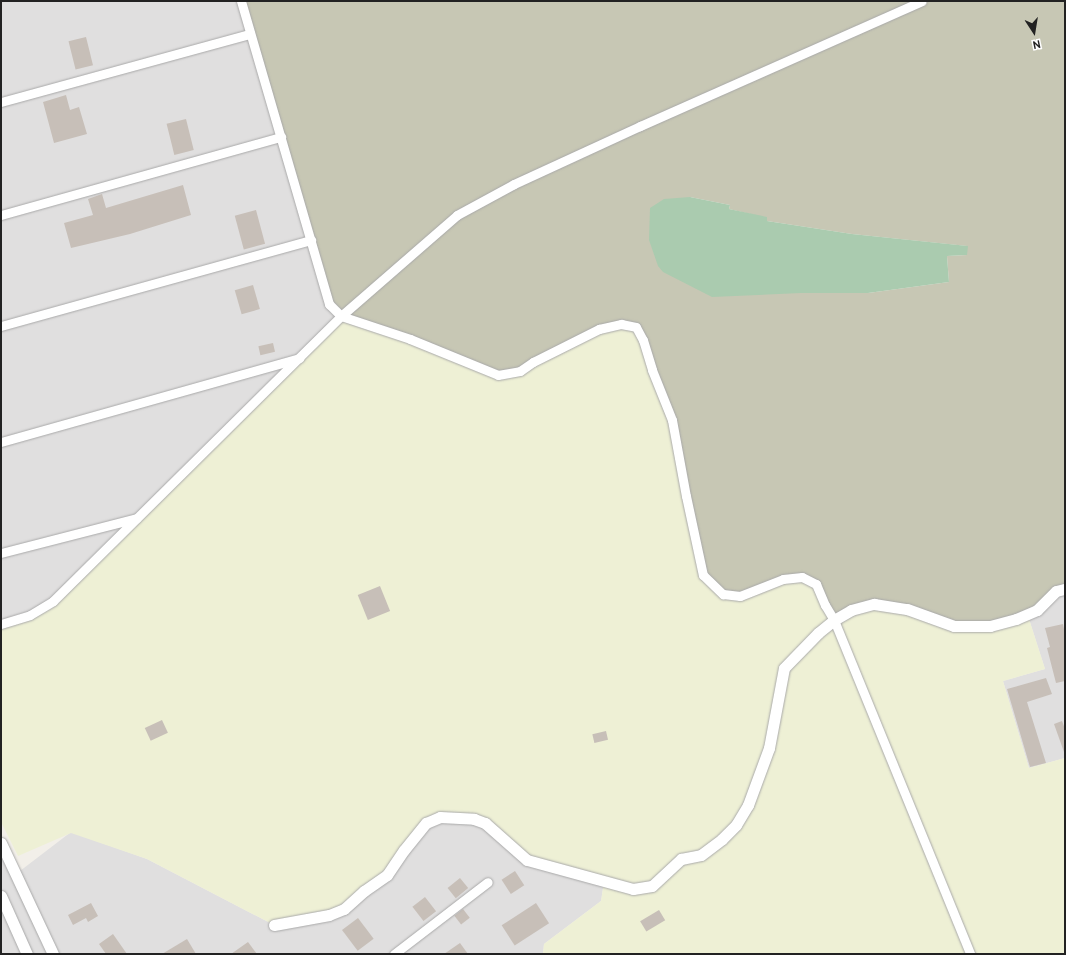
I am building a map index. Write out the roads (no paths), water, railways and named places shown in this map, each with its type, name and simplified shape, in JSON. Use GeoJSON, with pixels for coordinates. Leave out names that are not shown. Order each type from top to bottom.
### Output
{"type":"FeatureCollection","features":[{"type":"Feature","properties":{"kind":"street"},"geometry":{"type":"LineString","coordinates":[[241,1],[329,304],[341,316],[410,339],[498,375],[520,371],[533,362],[599,329],[620,324],[636,327],[643,340],[652,370],[672,420],[703,575],[723,594],[740,596],[783,579],[802,577],[816,584],[825,605],[834,620],[970,954]]}},
{"type":"Feature","properties":{"kind":"street"},"geometry":{"type":"LineString","coordinates":[[1,624],[30,615],[53,601],[341,316],[457,215],[514,184],[640,126],[922,1]]}},
{"type":"Feature","properties":{"kind":"street"},"geometry":{"type":"LineString","coordinates":[[1,102],[250,34]]}},
{"type":"Feature","properties":{"kind":"street"},"geometry":{"type":"LineString","coordinates":[[1,215],[281,137]]}},
{"type":"Feature","properties":{"kind":"street"},"geometry":{"type":"LineString","coordinates":[[1,326],[311,240]]}},
{"type":"Feature","properties":{"kind":"street"},"geometry":{"type":"LineString","coordinates":[[1,442],[300,358]]}},
{"type":"Feature","properties":{"kind":"street"},"geometry":{"type":"LineString","coordinates":[[1,553],[139,517]]}},
{"type":"Feature","properties":{"kind":"street"},"geometry":{"type":"LineString","coordinates":[[274,925],[328,915],[344,909],[364,891],[387,875],[404,850],[426,823],[440,816],[474,819],[485,823],[528,860],[633,889],[652,886],[681,859],[701,855],[736,826],[748,805],[769,748],[784,668],[818,633],[834,620],[851,610],[874,604],[907,609],[954,626],[990,626],[1037,610],[1056,591],[1065,588]]}},
{"type":"Feature","properties":{"kind":"street"},"geometry":{"type":"LineString","coordinates":[[1,843],[54,954]]}},
{"type":"Feature","properties":{"kind":"street"},"geometry":{"type":"LineString","coordinates":[[394,954],[488,882]]}},
{"type":"Feature","properties":{"kind":"street"},"geometry":{"type":"LineString","coordinates":[[1,896],[27,954]]}}]}
